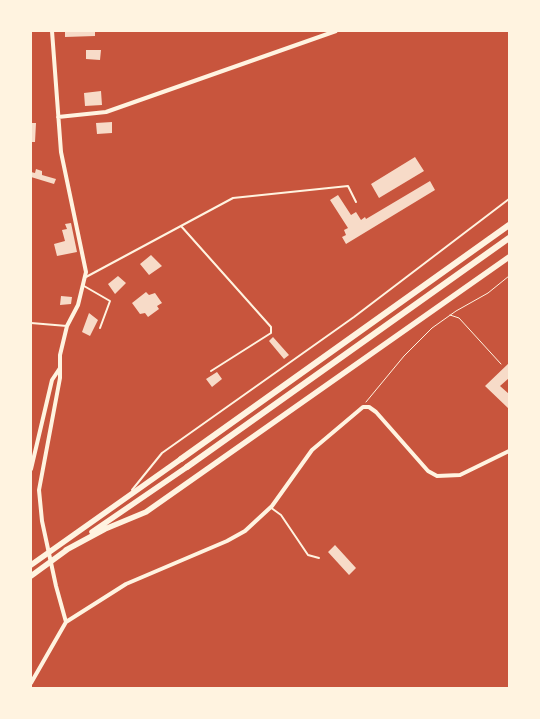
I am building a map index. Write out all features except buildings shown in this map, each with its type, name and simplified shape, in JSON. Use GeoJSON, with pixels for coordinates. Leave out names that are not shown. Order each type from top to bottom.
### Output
{"type":"FeatureCollection","features":[{"type":"Feature","properties":{"kind":"highway"},"geometry":{"type":"LineString","coordinates":[[31,565],[509,224]]}},
{"type":"Feature","properties":{"kind":"highway"},"geometry":{"type":"LineString","coordinates":[[31,576],[509,238]]}},
{"type":"Feature","properties":{"kind":"highway"},"geometry":{"type":"LineString","coordinates":[[66,550],[105,529],[146,512],[509,257]]}},
{"type":"Feature","properties":{"kind":"street"},"geometry":{"type":"LineString","coordinates":[[52,31],[63,167],[86,277],[78,305],[67,326],[60,355],[60,368],[40,490],[42,521],[66,622]]}},
{"type":"Feature","properties":{"kind":"street"},"geometry":{"type":"LineString","coordinates":[[58,117],[106,112],[336,31]]}},
{"type":"Feature","properties":{"kind":"street"},"geometry":{"type":"LineString","coordinates":[[31,469],[52,380],[60,368]]}},
{"type":"Feature","properties":{"kind":"street"},"geometry":{"type":"LineString","coordinates":[[31,683],[66,622],[126,584],[227,541],[257,521],[270,507],[312,450],[363,407],[369,407],[376,412],[428,471],[437,476],[460,475],[509,451]]}},
{"type":"Feature","properties":{"kind":"lane"},"geometry":{"type":"LineString","coordinates":[[86,277],[232,198],[348,186],[356,202]]}},
{"type":"Feature","properties":{"kind":"lane"},"geometry":{"type":"LineString","coordinates":[[127,497],[162,453],[354,317],[509,199]]}},
{"type":"Feature","properties":{"kind":"lane"},"geometry":{"type":"LineString","coordinates":[[181,226],[271,327],[271,333],[211,371]]}},
{"type":"Feature","properties":{"kind":"lane"},"geometry":{"type":"LineString","coordinates":[[84,286],[110,301],[100,328]]}},
{"type":"Feature","properties":{"kind":"lane"},"geometry":{"type":"LineString","coordinates":[[31,323],[67,326]]}},
{"type":"Feature","properties":{"kind":"lane"},"geometry":{"type":"LineString","coordinates":[[270,507],[281,516],[308,555],[319,558]]}},
{"type":"Feature","properties":{"kind":"path"},"geometry":{"type":"LineString","coordinates":[[363,407],[419,340],[449,315],[472,303],[509,276]]}},
{"type":"Feature","properties":{"kind":"path"},"geometry":{"type":"LineString","coordinates":[[449,315],[459,318],[501,364]]}}]}
